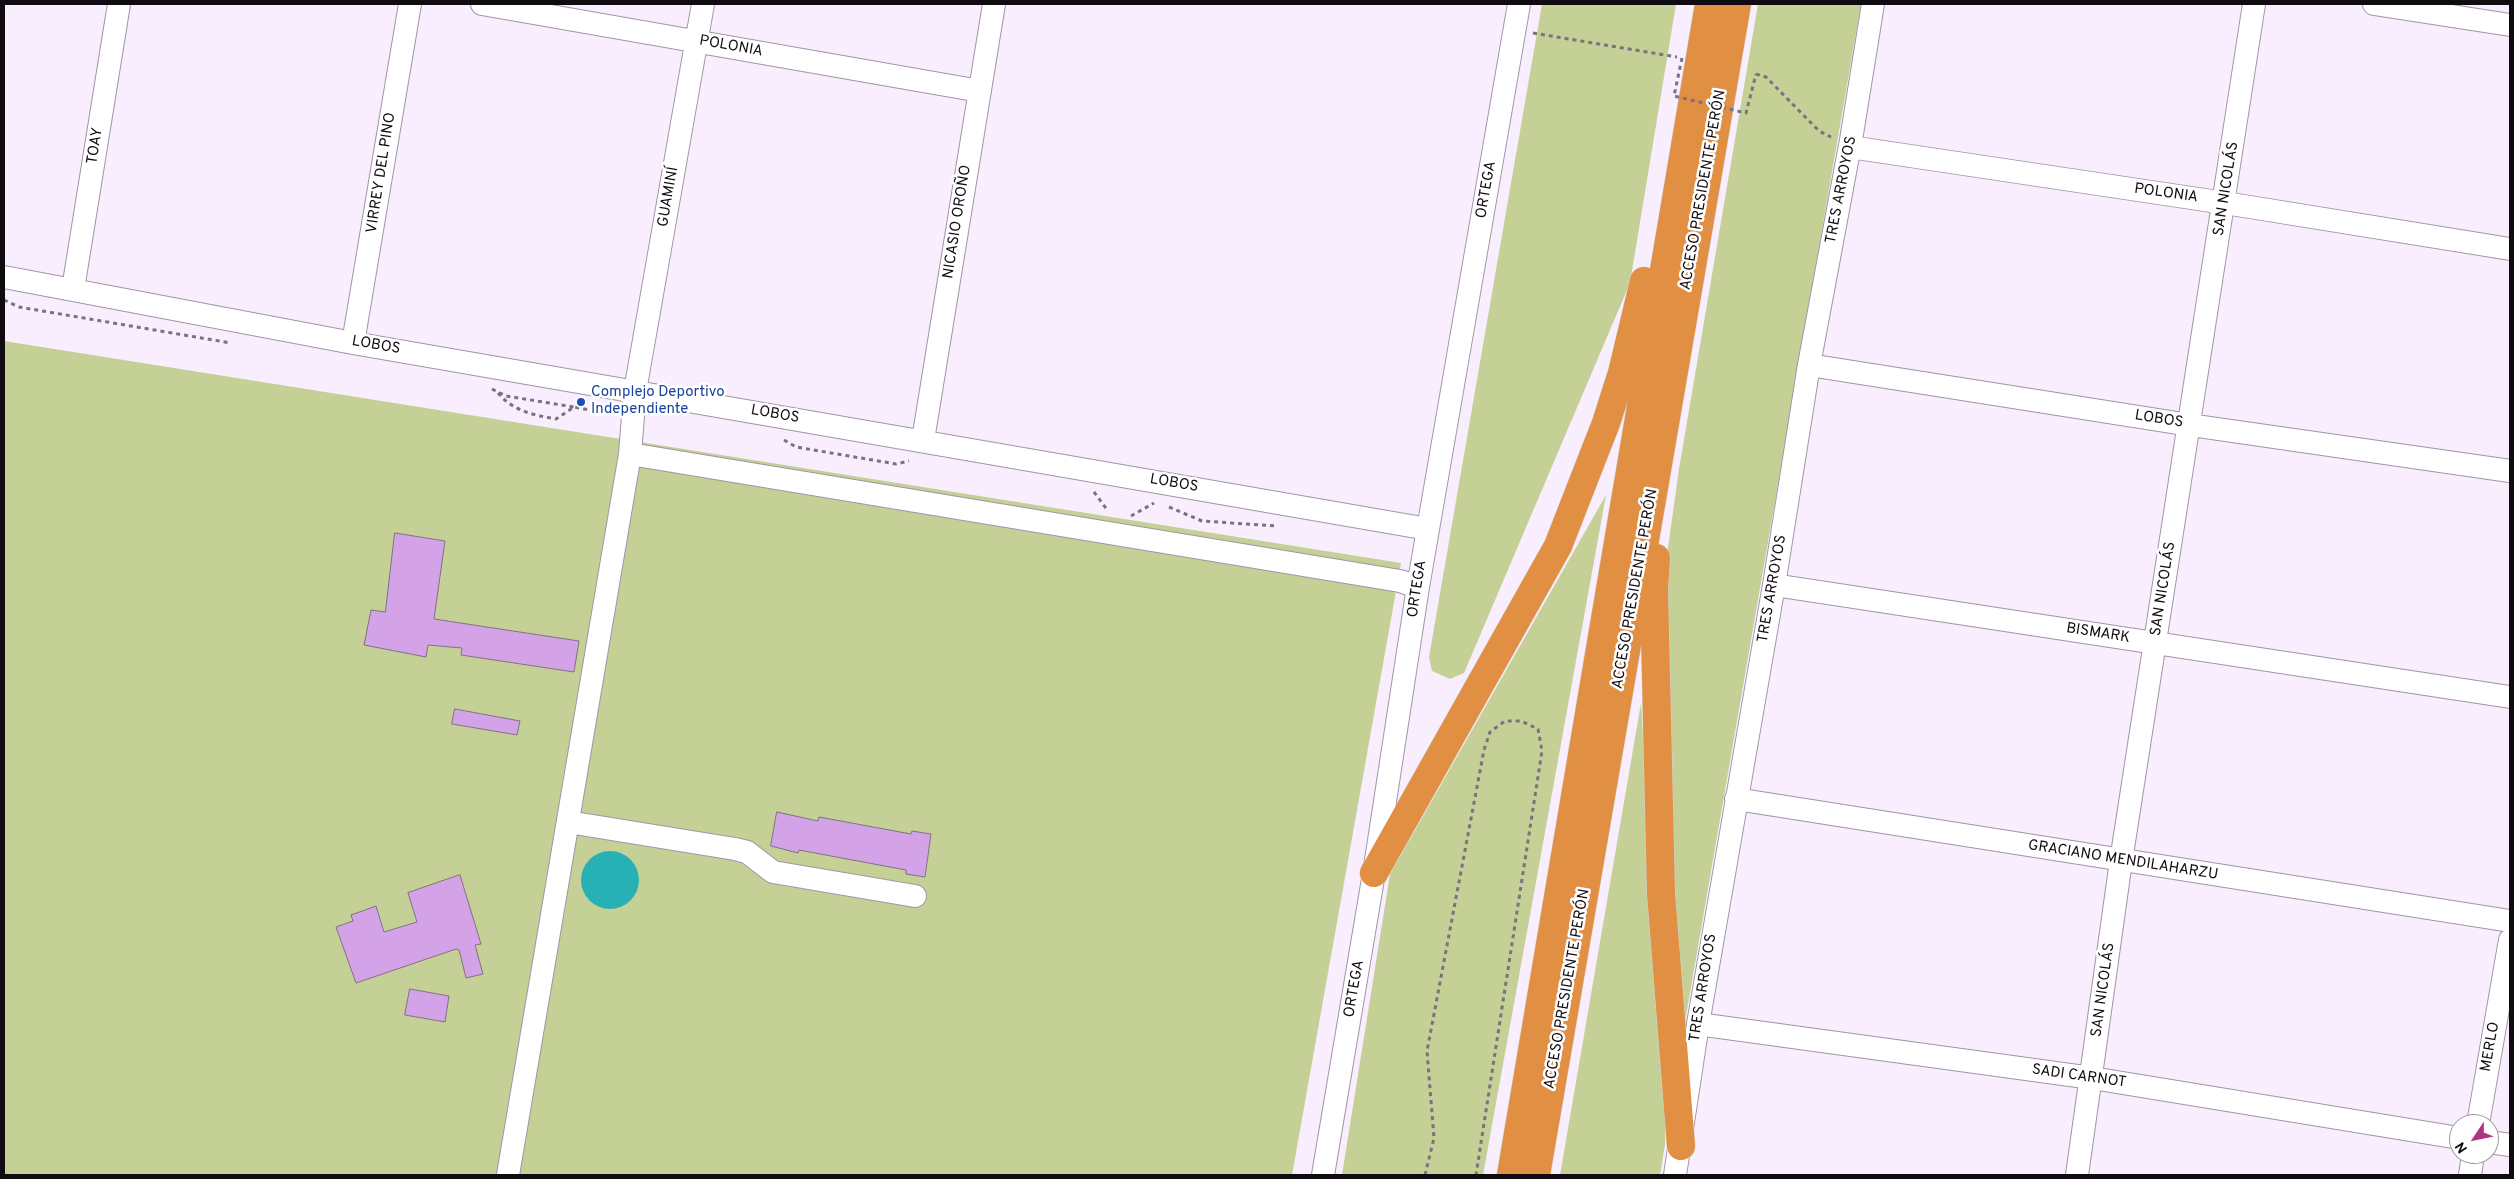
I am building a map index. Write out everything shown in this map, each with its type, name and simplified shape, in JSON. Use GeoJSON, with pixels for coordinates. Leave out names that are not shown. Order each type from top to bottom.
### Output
{"type":"FeatureCollection","features":[{"type":"Feature","properties":{"kind":"highway","name":"ACCESO PRESIDENTE PERÓN"},"geometry":{"type":"LineString","coordinates":[[1511,1175],[1709,4]]}},
{"type":"Feature","properties":{"kind":"highway","name":"ACCESO PRESIDENTE PERÓN"},"geometry":{"type":"LineString","coordinates":[[1536,1175],[1737,4]]}},
{"type":"Feature","properties":{"kind":"highway"},"geometry":{"type":"LineString","coordinates":[[1374,873],[1538,583],[1561,537],[1589,471],[1622,373],[1640,301],[1664,177],[1688,122]]}},
{"type":"Feature","properties":{"kind":"highway"},"geometry":{"type":"LineString","coordinates":[[1674,364],[1668,474],[1656,555],[1654,589],[1661,893],[1681,1146]]}},
{"type":"Feature","properties":{"kind":"street","name":"TOAY"},"geometry":{"type":"LineString","coordinates":[[74,289],[119,4]]}},
{"type":"Feature","properties":{"kind":"street","name":"VIRREY DEL PINO"},"geometry":{"type":"LineString","coordinates":[[353,342],[410,4]]}},
{"type":"Feature","properties":{"kind":"street","name":"POLONIA"},"geometry":{"type":"LineString","coordinates":[[482,4],[697,40],[980,91]]}},
{"type":"Feature","properties":{"kind":"street","name":"GUAMINÍ"},"geometry":{"type":"LineString","coordinates":[[508,1175],[630,454],[635,391],[703,4]]}},
{"type":"Feature","properties":{"kind":"street","name":"NICASIO OROÑO"},"geometry":{"type":"LineString","coordinates":[[920,449],[994,4]]}},
{"type":"Feature","properties":{"kind":"street","name":"ORTEGA"},"geometry":{"type":"LineString","coordinates":[[1323,1175],[1374,873],[1418,587],[1519,4]]}},
{"type":"Feature","properties":{"kind":"street","name":"TRES ARROYOS"},"geometry":{"type":"LineString","coordinates":[[1675,1175],[1681,1146],[1698,1024],[1774,585],[1809,365],[1851,144],[1873,4]]}},
{"type":"Feature","properties":{"kind":"street","name":"SAN NICOLÁS"},"geometry":{"type":"LineString","coordinates":[[2077,1175],[2122,861],[2225,203],[2254,4]]}},
{"type":"Feature","properties":{"kind":"street"},"geometry":{"type":"LineString","coordinates":[[2374,4],[2510,25]]}},
{"type":"Feature","properties":{"kind":"street","name":"POLONIA"},"geometry":{"type":"LineString","coordinates":[[1851,144],[2510,249]]}},
{"type":"Feature","properties":{"kind":"street","name":"LOBOS"},"geometry":{"type":"LineString","coordinates":[[4,277],[353,342],[635,391],[920,449],[1428,529]]}},
{"type":"Feature","properties":{"kind":"street","name":"LOBOS"},"geometry":{"type":"LineString","coordinates":[[1809,365],[2510,471]]}},
{"type":"Feature","properties":{"kind":"street"},"geometry":{"type":"LineString","coordinates":[[630,454],[1400,581],[1418,587]]}},
{"type":"Feature","properties":{"kind":"street","name":"BISMARK"},"geometry":{"type":"LineString","coordinates":[[1774,585],[2510,697]]}},
{"type":"Feature","properties":{"kind":"street","name":"GRACIANO MENDILAHARZU"},"geometry":{"type":"LineString","coordinates":[[1736,799],[2510,921]]}},
{"type":"Feature","properties":{"kind":"street"},"geometry":{"type":"LineString","coordinates":[[568,822],[735,849],[747,852],[773,872],[915,896]]}},
{"type":"Feature","properties":{"kind":"street","name":"MERLO"},"geometry":{"type":"LineString","coordinates":[[2480,1114],[2510,940]]}},
{"type":"Feature","properties":{"kind":"street","name":"SADI CARNOT"},"geometry":{"type":"LineString","coordinates":[[1698,1024],[2092,1078],[2449,1136]]}},
{"type":"Feature","properties":{"kind":"path"},"geometry":{"type":"LineString","coordinates":[[1515,30],[1682,58],[1674,96],[1746,113],[1756,74],[1766,77],[1819,131],[1851,144]]}},
{"type":"Feature","properties":{"kind":"path"},"geometry":{"type":"LineString","coordinates":[[498,393],[517,410],[544,417],[556,419],[574,407],[634,418]]}},
{"type":"Feature","properties":{"kind":"path"},"geometry":{"type":"LineString","coordinates":[[782,439],[796,447],[896,464],[920,449]]}},
{"type":"Feature","properties":{"kind":"path"},"geometry":{"type":"LineString","coordinates":[[1084,490],[1102,493]]}},
{"type":"Feature","properties":{"kind":"path"},"geometry":{"type":"LineString","coordinates":[[1093,492],[1110,513]]}},
{"type":"Feature","properties":{"kind":"path"},"geometry":{"type":"LineString","coordinates":[[1147,500],[1202,520],[1280,526]]}},
{"type":"Feature","properties":{"kind":"path"},"geometry":{"type":"LineString","coordinates":[[1124,515],[1137,513],[1156,502]]}},
{"type":"Feature","properties":{"kind":"path"},"geometry":{"type":"LineString","coordinates":[[1424,1175],[1434,1138],[1427,1051],[1476,784],[1490,732],[1505,722],[1521,720],[1532,724],[1538,729],[1542,751],[1476,1175]]}},
{"type":"Feature","properties":{"kind":"green space"},"geometry":{"type":"Polygon","coordinates":[[[1542,4],[1676,4],[1630,283],[1464,673],[1450,679],[1432,671],[1429,657],[1542,4]]]}},
{"type":"Feature","properties":{"kind":"green space"},"geometry":{"type":"Polygon","coordinates":[[[1758,4],[1861,4],[1682,1039],[1671,980],[1665,569],[1679,469],[1758,4]]]}},
{"type":"Feature","properties":{"kind":"green space"},"geometry":{"type":"Polygon","coordinates":[[[4,341],[1401,563],[1292,1175],[4,1175],[4,341]]]}},
{"type":"Feature","properties":{"kind":"green space"},"geometry":{"type":"Polygon","coordinates":[[[1606,495],[1483,1175],[1342,1175],[1390,874],[1606,495]]]}},
{"type":"Feature","properties":{"kind":"green space"},"geometry":{"type":"Polygon","coordinates":[[[1641,703],[1665,1102],[1665,1145],[1660,1175],[1560,1175],[1641,703]]]}},
{"type":"Feature","properties":{"kind":"water"},"geometry":{"type":"Polygon","coordinates":[[[604,851],[616,851],[631,859],[639,874],[639,886],[631,901],[616,909],[604,909],[589,901],[581,886],[581,874],[589,859],[604,851]]]}},
{"type":"Feature","properties":{"kind":"building"},"geometry":{"type":"Polygon","coordinates":[[[395,533],[445,541],[434,619],[579,641],[574,672],[461,655],[462,648],[428,645],[426,657],[364,645],[371,610],[385,612],[395,533]]]}},
{"type":"Feature","properties":{"kind":"building"},"geometry":{"type":"Polygon","coordinates":[[[455,709],[520,721],[517,735],[452,724],[455,709]]]}},
{"type":"Feature","properties":{"kind":"building"},"geometry":{"type":"Polygon","coordinates":[[[777,812],[818,821],[819,817],[911,834],[912,831],[931,834],[925,877],[906,874],[906,870],[799,850],[798,853],[771,846],[777,812]]]}},
{"type":"Feature","properties":{"kind":"building"},"geometry":{"type":"Polygon","coordinates":[[[460,875],[481,944],[475,945],[483,974],[466,978],[459,950],[456,949],[356,983],[336,927],[353,921],[351,915],[376,906],[384,932],[417,922],[408,893],[460,875]]]}},
{"type":"Feature","properties":{"kind":"building"},"geometry":{"type":"Polygon","coordinates":[[[410,989],[449,996],[445,1022],[405,1015],[410,989]]]}},
{"type":"Feature","properties":{"kind":"place","name":"Complejo Deportivo Independiente"},"geometry":{"type":"Point","coordinates":[581,402]}}]}
